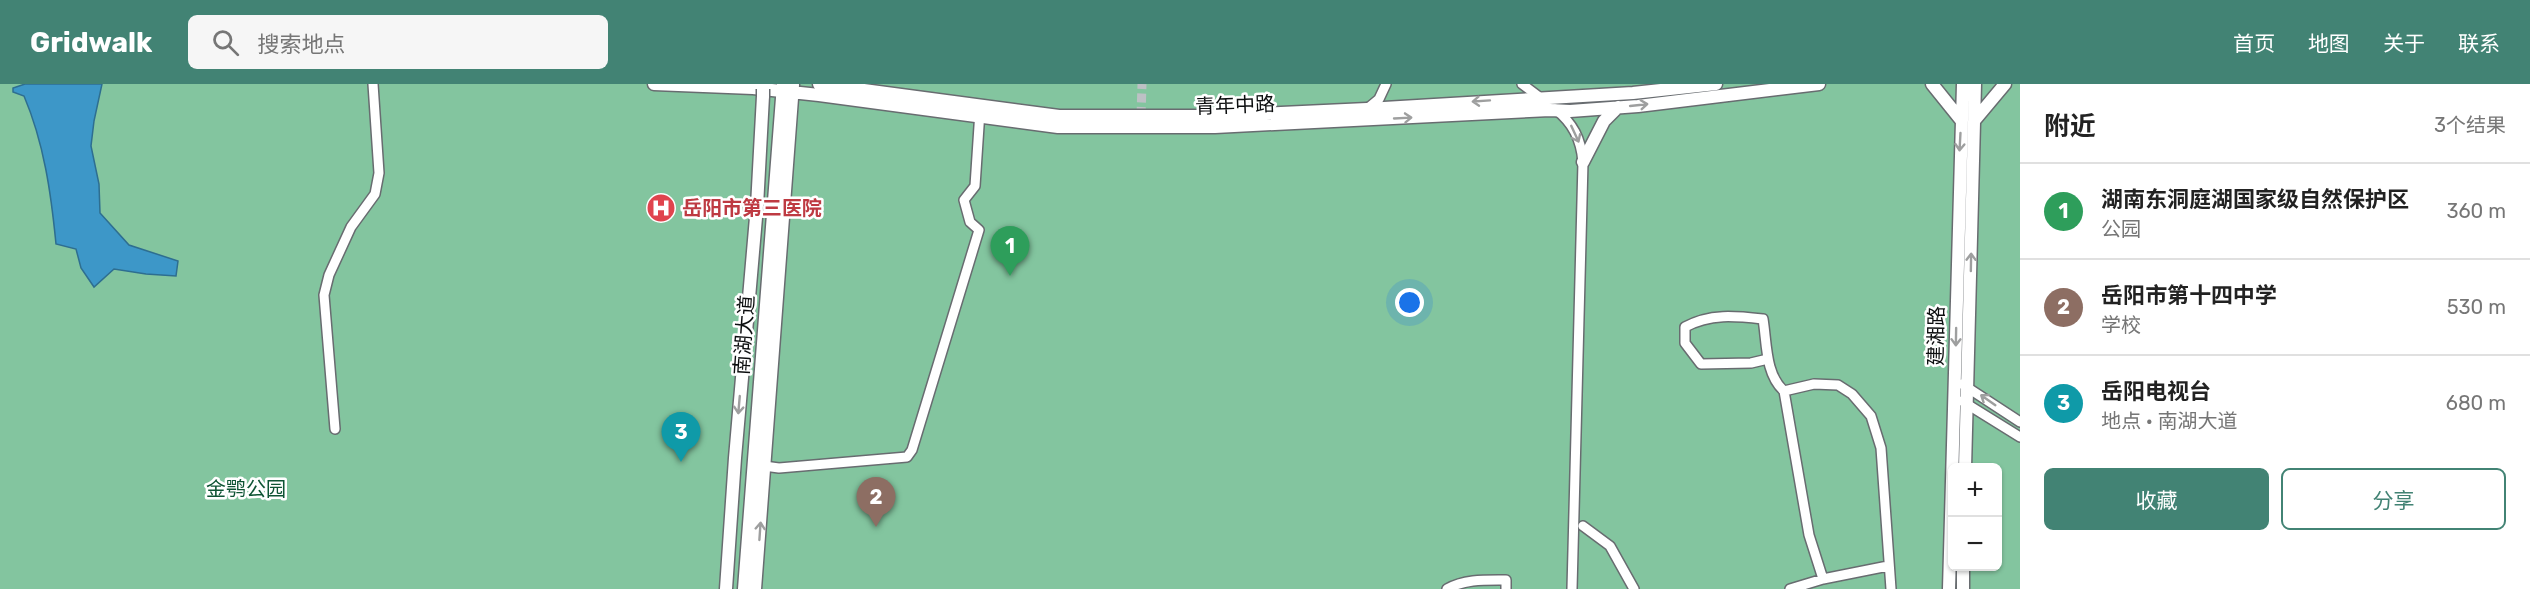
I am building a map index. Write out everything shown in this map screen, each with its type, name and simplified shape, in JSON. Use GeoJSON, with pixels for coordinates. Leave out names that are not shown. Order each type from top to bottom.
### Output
{"type":"FeatureCollection","features":[{"type":"Feature","properties":{"kind":"main road","name":"青年中路"},"geometry":{"type":"LineString","coordinates":[[654,84],[777,88],[980,111],[1059,116],[1216,116],[1367,109],[1536,94],[1633,93],[1678,86],[1716,84]]}},
{"type":"Feature","properties":{"kind":"main road","name":"青年中路"},"geometry":{"type":"LineString","coordinates":[[819,84],[980,111],[1058,127],[1215,127],[1557,111],[1618,107],[1819,84]]}},
{"type":"Feature","properties":{"kind":"main road"},"geometry":{"type":"LineString","coordinates":[[1932,84],[1967,121],[2005,84]]}},
{"type":"Feature","properties":{"kind":"main road","name":"建湘路"},"geometry":{"type":"LineString","coordinates":[[1949,589],[1960,400],[1968,386],[1967,121],[1963,84]]}},
{"type":"Feature","properties":{"kind":"main road","name":"建湘路"},"geometry":{"type":"LineString","coordinates":[[1965,463],[1960,400],[1955,381],[1967,121],[1975,84]]}},
{"type":"Feature","properties":{"kind":"main road"},"geometry":{"type":"LineString","coordinates":[[755,589],[765,466],[777,88]]}},
{"type":"Feature","properties":{"kind":"main road"},"geometry":{"type":"LineString","coordinates":[[726,589],[759,174],[777,88]]}},
{"type":"Feature","properties":{"kind":"main road","name":"南湖大道"},"geometry":{"type":"LineString","coordinates":[[738,589],[777,88]]}},
{"type":"Feature","properties":{"kind":"main road","name":"南湖大道"},"geometry":{"type":"LineString","coordinates":[[744,589],[777,88]]}},
{"type":"Feature","properties":{"kind":"main road"},"geometry":{"type":"LineString","coordinates":[[1583,162],[1604,121],[1618,107]]}},
{"type":"Feature","properties":{"kind":"main road"},"geometry":{"type":"LineString","coordinates":[[1963,571],[1963,589]]}},
{"type":"Feature","properties":{"kind":"street"},"geometry":{"type":"LineString","coordinates":[[335,429],[324,295],[330,275],[351,227],[375,194],[379,172],[373,84]]}},
{"type":"Feature","properties":{"kind":"street"},"geometry":{"type":"LineString","coordinates":[[1367,109],[1379,99],[1386,84]]}},
{"type":"Feature","properties":{"kind":"street"},"geometry":{"type":"LineString","coordinates":[[1522,84],[1570,121],[1581,147],[1583,162],[1572,589]]}},
{"type":"Feature","properties":{"kind":"street"},"geometry":{"type":"LineString","coordinates":[[1536,94],[1540,84]]}},
{"type":"Feature","properties":{"kind":"street"},"geometry":{"type":"LineString","coordinates":[[765,466],[779,468],[908,457],[979,230],[970,222],[964,201],[975,186],[980,111]]}},
{"type":"Feature","properties":{"kind":"street"},"geometry":{"type":"LineString","coordinates":[[1768,358],[1751,363],[1701,364],[1685,343],[1685,327],[1698,319],[1727,315],[1763,319],[1774,382],[1784,391],[1809,535],[1823,579]]}},
{"type":"Feature","properties":{"kind":"street"},"geometry":{"type":"LineString","coordinates":[[1955,381],[1968,386],[2020,422]]}},
{"type":"Feature","properties":{"kind":"street"},"geometry":{"type":"LineString","coordinates":[[1784,391],[1814,384],[1838,385],[1852,394],[1871,416],[1881,448],[1891,589]]}},
{"type":"Feature","properties":{"kind":"street"},"geometry":{"type":"LineString","coordinates":[[1960,400],[2020,437]]}},
{"type":"Feature","properties":{"kind":"street"},"geometry":{"type":"LineString","coordinates":[[1583,526],[1610,546],[1634,589]]}},
{"type":"Feature","properties":{"kind":"street"},"geometry":{"type":"LineString","coordinates":[[1790,589],[1823,579],[1888,566]]}},
{"type":"Feature","properties":{"kind":"street"},"geometry":{"type":"LineString","coordinates":[[1447,589],[1458,582],[1506,580],[1506,589]]}},
{"type":"Feature","properties":{"kind":"green space","name":"金鹗公园"},"geometry":{"type":"Polygon","coordinates":[[[0,84],[2020,84],[2020,589],[0,589],[0,84]]]}},
{"type":"Feature","properties":{"kind":"water"},"geometry":{"type":"Polygon","coordinates":[[[25,84],[102,84],[91,146],[99,184],[100,213],[129,245],[178,261],[176,276],[114,269],[94,287],[81,268],[76,249],[56,244],[49,187],[37,132],[24,96],[13,92],[13,88],[25,84]]]}},
{"type":"Feature","properties":{"kind":"tunnel"},"geometry":{"type":"LineString","coordinates":[[1141,116],[1142,84]]}},
{"type":"Feature","properties":{"kind":"place","name":"岳阳市第三医院"},"geometry":{"type":"Point","coordinates":[661,208]}},
{"type":"Feature","properties":{"kind":"place","name":"湖南东洞庭湖国家级自然保护区"},"geometry":{"type":"Point","coordinates":[1010,276]}},
{"type":"Feature","properties":{"kind":"place","name":"岳阳电视台"},"geometry":{"type":"Point","coordinates":[681,462]}},
{"type":"Feature","properties":{"kind":"place","name":"岳阳市第十四中学"},"geometry":{"type":"Point","coordinates":[876,527]}}]}
